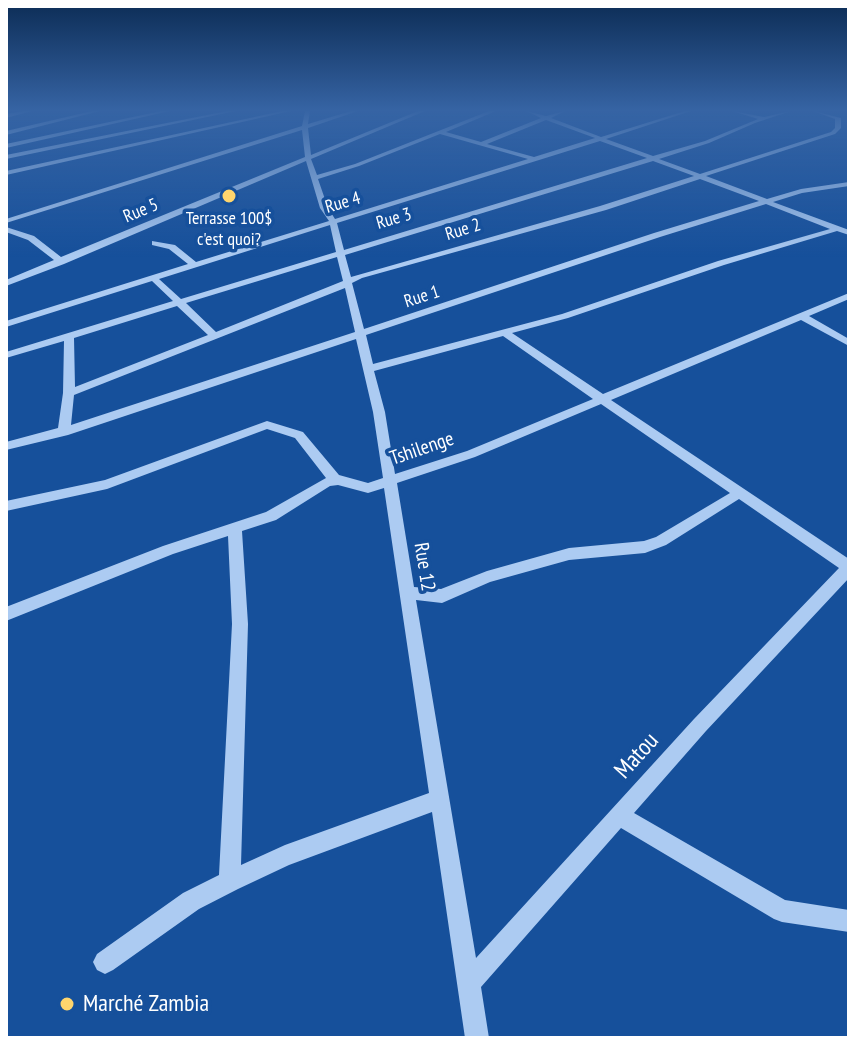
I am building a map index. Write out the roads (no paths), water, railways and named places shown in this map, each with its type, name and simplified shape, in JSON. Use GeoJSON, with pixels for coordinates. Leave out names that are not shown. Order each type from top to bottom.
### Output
{"type":"FeatureCollection","features":[{"type":"Feature","properties":{"kind":"street"},"geometry":{"type":"LineString","coordinates":[[6,173],[66,160]]}},
{"type":"Feature","properties":{"kind":"street"},"geometry":{"type":"LineString","coordinates":[[6,221],[184,160]]}},
{"type":"Feature","properties":{"kind":"street","name":"Rue 5"},"geometry":{"type":"LineString","coordinates":[[6,283],[304,160]]}},
{"type":"Feature","properties":{"kind":"street","name":"Rue 12"},"geometry":{"type":"LineString","coordinates":[[309,160],[324,208],[333,222],[391,481],[477,1038]]}},
{"type":"Feature","properties":{"kind":"street"},"geometry":{"type":"LineString","coordinates":[[315,178],[365,160]]}},
{"type":"Feature","properties":{"kind":"street","name":"Rue 4"},"geometry":{"type":"LineString","coordinates":[[6,324],[533,160]]}},
{"type":"Feature","properties":{"kind":"street","name":"Rue 3"},"geometry":{"type":"LineString","coordinates":[[6,355],[648,160]]}},
{"type":"Feature","properties":{"kind":"street"},"geometry":{"type":"LineString","coordinates":[[652,160],[849,233]]}},
{"type":"Feature","properties":{"kind":"street","name":"Rue 2"},"geometry":{"type":"LineString","coordinates":[[69,393],[348,282],[484,240],[603,208],[748,160]]}},
{"type":"Feature","properties":{"kind":"street","name":"Rue 1"},"geometry":{"type":"LineString","coordinates":[[6,446],[64,432],[657,235],[801,191],[849,184]]}},
{"type":"Feature","properties":{"kind":"street"},"geometry":{"type":"LineString","coordinates":[[6,229],[31,238],[61,262]]}},
{"type":"Feature","properties":{"kind":"street"},"geometry":{"type":"LineString","coordinates":[[368,369],[505,333],[837,229]]}},
{"type":"Feature","properties":{"kind":"street"},"geometry":{"type":"LineString","coordinates":[[155,243],[172,247],[193,264]]}},
{"type":"Feature","properties":{"kind":"street"},"geometry":{"type":"LineString","coordinates":[[153,278],[215,336]]}},
{"type":"Feature","properties":{"kind":"street","name":"Tshilenge"},"geometry":{"type":"LineString","coordinates":[[335,480],[363,488],[483,449],[849,296]]}},
{"type":"Feature","properties":{"kind":"street"},"geometry":{"type":"LineString","coordinates":[[801,316],[849,343]]}},
{"type":"Feature","properties":{"kind":"street"},"geometry":{"type":"LineString","coordinates":[[505,333],[849,568]]}},
{"type":"Feature","properties":{"kind":"street"},"geometry":{"type":"LineString","coordinates":[[64,432],[69,393],[69,338]]}},
{"type":"Feature","properties":{"kind":"street"},"geometry":{"type":"LineString","coordinates":[[6,506],[107,484],[267,425],[299,435],[335,480],[323,484],[283,511],[235,530],[168,550],[6,614]]}},
{"type":"Feature","properties":{"kind":"street"},"geometry":{"type":"LineString","coordinates":[[408,593],[442,596],[487,577],[569,554],[645,547],[661,541],[741,492]]}},
{"type":"Feature","properties":{"kind":"street"},"geometry":{"type":"LineString","coordinates":[[230,881],[240,624],[235,530]]}},
{"type":"Feature","properties":{"kind":"street","name":"Matou"},"geometry":{"type":"LineString","coordinates":[[468,984],[618,815],[849,568]]}},
{"type":"Feature","properties":{"kind":"street"},"geometry":{"type":"LineString","coordinates":[[105,962],[191,901],[230,881],[285,856],[439,799]]}},
{"type":"Feature","properties":{"kind":"street"},"geometry":{"type":"LineString","coordinates":[[618,815],[782,911],[849,921]]}},
{"type":"Feature","properties":{"kind":"place","name":"Terrasse 100$ c'est quoi?"},"geometry":{"type":"Point","coordinates":[229,196]}},
{"type":"Feature","properties":{"kind":"place","name":"Marché Zambia"},"geometry":{"type":"Point","coordinates":[67,1004]}}]}
